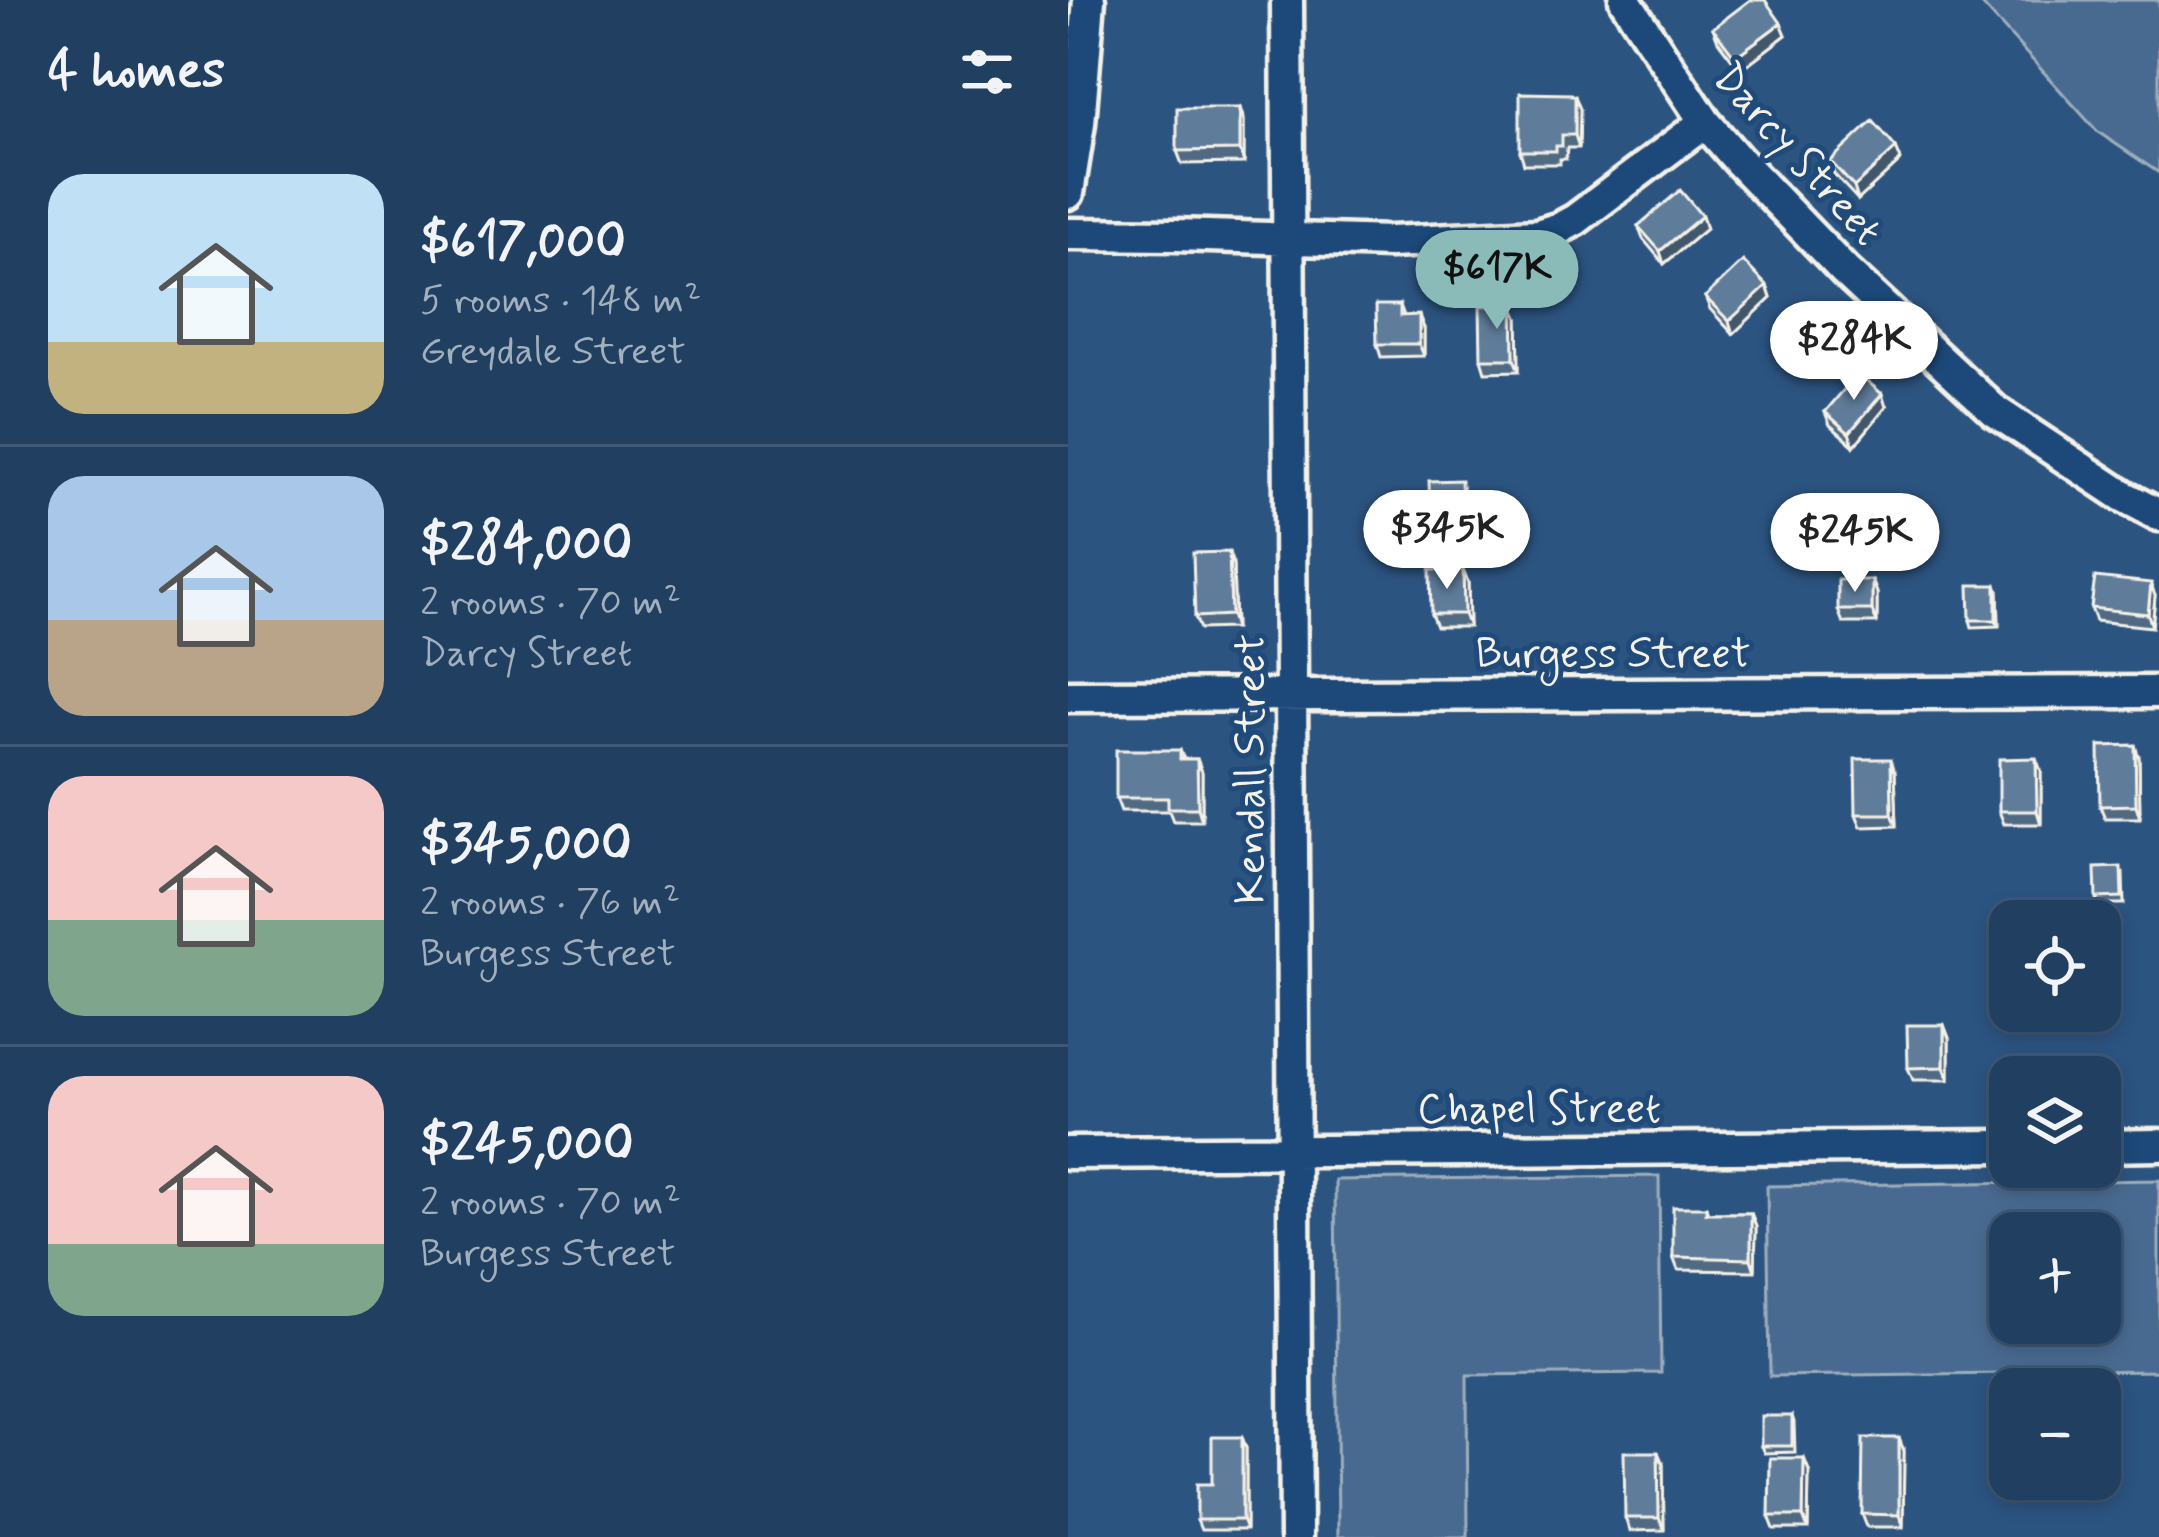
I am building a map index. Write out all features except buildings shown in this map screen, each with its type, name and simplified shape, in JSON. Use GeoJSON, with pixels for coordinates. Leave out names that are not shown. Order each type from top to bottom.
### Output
{"type":"FeatureCollection","features":[{"type":"Feature","properties":{"kind":"street"},"geometry":{"type":"LineString","coordinates":[[1068,193],[1089,0]]}},
{"type":"Feature","properties":{"kind":"street","name":"Kendall Street"},"geometry":{"type":"LineString","coordinates":[[1287,0],[1296,1537]]}},
{"type":"Feature","properties":{"kind":"street","name":"Darcy Street"},"geometry":{"type":"LineString","coordinates":[[1625,0],[1705,122],[1845,271],[1995,411],[2086,473],[2159,515]]}},
{"type":"Feature","properties":{"kind":"street"},"geometry":{"type":"LineString","coordinates":[[1068,235],[1390,242],[1537,235],[1575,220],[1705,122]]}},
{"type":"Feature","properties":{"kind":"street","name":"Burgess Street"},"geometry":{"type":"LineString","coordinates":[[1068,697],[2159,692]]}},
{"type":"Feature","properties":{"kind":"street"},"geometry":{"type":"LineString","coordinates":[[2121,1146],[2159,1145]]}},
{"type":"Feature","properties":{"kind":"street","name":"Chapel Street"},"geometry":{"type":"LineString","coordinates":[[1068,1153],[1989,1146]]}},
{"type":"Feature","properties":{"kind":"shaded area"},"geometry":{"type":"Polygon","coordinates":[[[1978,0],[2159,0],[2159,173],[2098,132],[1978,0]]]}},
{"type":"Feature","properties":{"kind":"shaded area"},"geometry":{"type":"Polygon","coordinates":[[[1659,1176],[1661,1373],[1467,1375],[1468,1537],[1338,1537],[1335,1180],[1659,1176]]]}},
{"type":"Feature","properties":{"kind":"shaded area"},"geometry":{"type":"Polygon","coordinates":[[[2159,1180],[2159,1371],[1989,1368],[1989,1373],[1770,1376],[1767,1186],[1989,1183],[1989,1188],[2121,1188],[2121,1181],[2159,1180]]]}}]}
